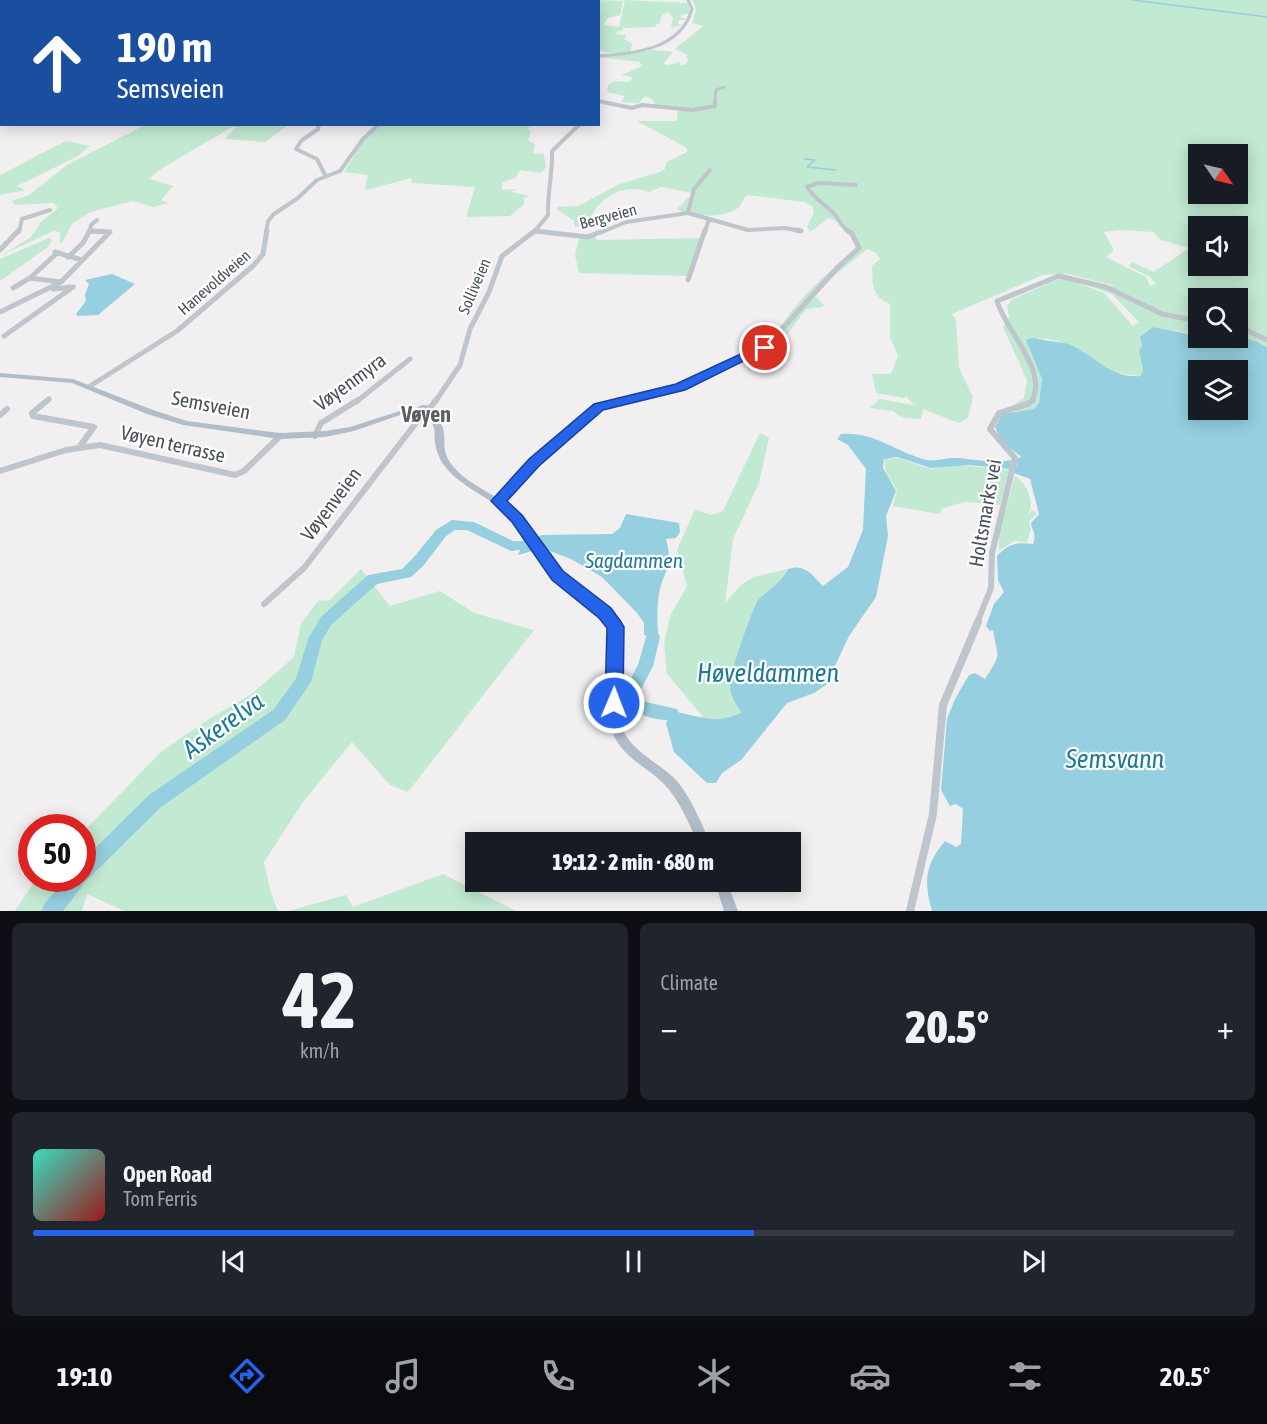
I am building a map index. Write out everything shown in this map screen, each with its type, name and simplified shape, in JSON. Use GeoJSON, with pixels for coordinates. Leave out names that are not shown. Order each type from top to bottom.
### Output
{"type":"FeatureCollection","features":[{"type":"Feature","properties":{"kind":"main road","name":"Semsveien"},"geometry":{"type":"LineString","coordinates":[[0,375],[56,378],[90,386],[150,412],[186,423],[280,436],[315,436],[351,429],[403,412],[418,416],[430,413]]}},
{"type":"Feature","properties":{"kind":"main road"},"geometry":{"type":"LineString","coordinates":[[430,413],[439,427],[439,449],[453,472],[470,486],[498,501],[517,519],[557,576],[605,613],[616,627],[614,703],[617,732],[641,761],[668,779],[678,792],[698,832]]}},
{"type":"Feature","properties":{"kind":"main road"},"geometry":{"type":"LineString","coordinates":[[724,892],[731,911]]}},
{"type":"Feature","properties":{"kind":"street"},"geometry":{"type":"LineString","coordinates":[[600,56],[644,51],[662,46],[688,21],[692,9],[688,0]]}},
{"type":"Feature","properties":{"kind":"street"},"geometry":{"type":"LineString","coordinates":[[600,101],[632,108],[642,105],[693,110],[715,106],[717,87],[724,87]]}},
{"type":"Feature","properties":{"kind":"street"},"geometry":{"type":"LineString","coordinates":[[319,126],[318,129],[301,141],[297,149],[317,159],[325,175]]}},
{"type":"Feature","properties":{"kind":"street","name":"Hanevoldveien"},"geometry":{"type":"LineString","coordinates":[[90,386],[177,331],[254,265],[263,254],[262,246],[271,218],[325,175],[342,170],[363,139],[378,126]]}},
{"type":"Feature","properties":{"kind":"street","name":"Solliveien"},"geometry":{"type":"LineString","coordinates":[[430,413],[460,365],[470,330],[489,292],[497,263],[502,256],[535,231],[550,210],[547,193],[553,170],[552,151],[578,126]]}},
{"type":"Feature","properties":{"kind":"street"},"geometry":{"type":"LineString","coordinates":[[688,213],[688,201],[697,183],[710,170]]}},
{"type":"Feature","properties":{"kind":"street"},"geometry":{"type":"LineString","coordinates":[[498,501],[534,462],[598,407],[680,387],[765,348],[838,267],[860,248],[852,234],[841,226],[835,215],[814,199],[807,187],[818,183],[856,185]]}},
{"type":"Feature","properties":{"kind":"street"},"geometry":{"type":"LineString","coordinates":[[0,250],[18,234],[22,219],[50,210]]}},
{"type":"Feature","properties":{"kind":"street","name":"Bergveien"},"geometry":{"type":"LineString","coordinates":[[535,231],[588,237],[626,222],[688,213],[748,230],[785,228],[801,231]]}},
{"type":"Feature","properties":{"kind":"street"},"geometry":{"type":"LineString","coordinates":[[688,280],[709,219]]}},
{"type":"Feature","properties":{"kind":"street"},"geometry":{"type":"LineString","coordinates":[[68,257],[91,231],[91,225],[97,220]]}},
{"type":"Feature","properties":{"kind":"street"},"geometry":{"type":"LineString","coordinates":[[0,312],[61,282],[110,232],[91,231]]}},
{"type":"Feature","properties":{"kind":"street"},"geometry":{"type":"LineString","coordinates":[[14,288],[30,278],[55,253],[82,260]]}},
{"type":"Feature","properties":{"kind":"street","name":"Holtsmarks vei"},"geometry":{"type":"LineString","coordinates":[[910,911],[933,814],[943,705],[957,677],[991,588],[992,553],[1015,458],[990,429],[996,414],[1033,403],[1036,376],[1026,351],[1010,333],[997,301],[1059,276],[1107,287],[1162,314],[1188,319]]}},
{"type":"Feature","properties":{"kind":"street"},"geometry":{"type":"LineString","coordinates":[[30,278],[61,282]]}},
{"type":"Feature","properties":{"kind":"street"},"geometry":{"type":"LineString","coordinates":[[4,336],[73,286],[46,289]]}},
{"type":"Feature","properties":{"kind":"street"},"geometry":{"type":"LineString","coordinates":[[1248,329],[1267,340]]}},
{"type":"Feature","properties":{"kind":"street","name":"Vøyenmyra"},"geometry":{"type":"LineString","coordinates":[[315,436],[321,423],[354,404],[410,358]]}},
{"type":"Feature","properties":{"kind":"street","name":"Vøyen terrasse"},"geometry":{"type":"LineString","coordinates":[[49,399],[32,413],[33,416],[94,427],[79,447]]}},
{"type":"Feature","properties":{"kind":"street"},"geometry":{"type":"LineString","coordinates":[[0,415],[7,409]]}},
{"type":"Feature","properties":{"kind":"street","name":"Vøyenveien"},"geometry":{"type":"LineString","coordinates":[[264,604],[286,587],[304,568],[418,416]]}},
{"type":"Feature","properties":{"kind":"street","name":"Vøyen terrasse"},"geometry":{"type":"LineString","coordinates":[[0,471],[79,447],[110,446],[235,475],[244,471],[280,436]]}},
{"type":"Feature","properties":{"kind":"green space"},"geometry":{"type":"Polygon","coordinates":[[[600,0],[623,1],[620,15],[608,18],[603,25],[619,27],[625,0],[688,3],[690,13],[679,16],[687,20],[679,20],[678,24],[682,25],[671,28],[673,18],[668,12],[662,15],[660,22],[654,27],[622,28],[624,30],[616,34],[626,35],[624,39],[632,44],[630,53],[609,53],[600,50],[600,0]]]}},
{"type":"Feature","properties":{"kind":"green space"},"geometry":{"type":"Polygon","coordinates":[[[692,0],[1267,0],[1267,348],[1248,343],[1248,288],[1188,288],[1188,333],[1153,327],[1140,341],[1142,346],[1139,350],[1143,370],[1141,376],[1116,373],[1059,341],[1038,338],[1028,345],[1042,379],[1039,403],[1034,409],[1027,411],[1011,411],[1010,408],[1024,398],[1027,380],[1003,327],[1009,318],[1007,306],[1012,299],[1059,279],[1068,279],[1104,293],[1133,326],[1139,322],[1112,294],[1084,284],[1116,286],[1068,274],[1043,275],[952,314],[956,320],[959,368],[973,397],[968,418],[959,423],[923,409],[921,419],[903,418],[893,411],[870,408],[879,399],[914,405],[906,396],[904,398],[876,393],[872,374],[891,374],[898,356],[890,337],[890,304],[879,297],[874,289],[872,266],[880,259],[876,253],[867,249],[835,275],[815,296],[824,305],[806,309],[775,350],[767,347],[806,294],[829,272],[856,252],[854,241],[848,232],[829,218],[810,232],[807,227],[814,213],[812,206],[804,202],[747,195],[739,207],[729,213],[689,214],[677,209],[693,193],[661,187],[649,192],[630,189],[612,195],[597,207],[588,225],[575,227],[574,221],[557,209],[558,207],[578,206],[620,184],[660,172],[665,169],[667,162],[687,152],[687,148],[637,121],[677,121],[678,109],[656,106],[653,100],[645,96],[639,103],[621,102],[625,96],[607,92],[608,85],[614,81],[629,82],[632,80],[631,77],[621,75],[642,66],[640,62],[600,57],[654,50],[673,52],[663,64],[680,62],[679,65],[685,65],[689,60],[686,57],[688,55],[675,49],[703,26],[692,23],[696,9],[692,0]],[[1188,216],[1188,248],[1161,240],[1153,232],[1121,230],[1104,232],[1114,250],[1106,257],[1146,277],[1150,286],[1156,284],[1150,277],[1129,266],[1132,262],[1154,272],[1188,249],[1188,276],[1248,276],[1248,216],[1188,216]]]}},
{"type":"Feature","properties":{"kind":"green space"},"geometry":{"type":"Polygon","coordinates":[[[143,126],[287,126],[265,142],[225,139],[236,127],[232,127],[159,170],[149,179],[173,186],[161,200],[169,203],[153,207],[133,201],[90,212],[72,224],[62,243],[60,232],[53,231],[0,256],[30,238],[41,222],[58,208],[54,203],[15,205],[12,201],[29,195],[67,165],[143,126]]]}},
{"type":"Feature","properties":{"kind":"green space"},"geometry":{"type":"Polygon","coordinates":[[[379,126],[531,126],[527,129],[531,131],[528,140],[535,144],[533,153],[544,154],[546,167],[541,173],[520,170],[516,177],[502,183],[502,190],[516,189],[511,192],[529,196],[524,198],[524,204],[510,216],[466,217],[475,187],[412,183],[411,178],[367,190],[365,188],[368,175],[344,172],[364,140],[379,126]]]}},
{"type":"Feature","properties":{"kind":"green space"},"geometry":{"type":"Polygon","coordinates":[[[66,141],[90,146],[78,156],[17,186],[26,190],[0,195],[0,175],[66,141]]]}},
{"type":"Feature","properties":{"kind":"green space"},"geometry":{"type":"Polygon","coordinates":[[[595,236],[597,240],[702,238],[688,276],[579,273],[575,255],[579,239],[595,236]]]}},
{"type":"Feature","properties":{"kind":"green space"},"geometry":{"type":"Polygon","coordinates":[[[49,238],[52,240],[48,247],[0,281],[0,259],[49,238]]]}},
{"type":"Feature","properties":{"kind":"green space"},"geometry":{"type":"Polygon","coordinates":[[[760,433],[769,438],[759,483],[733,539],[725,603],[742,584],[754,577],[788,569],[760,599],[738,652],[730,682],[735,701],[741,711],[731,718],[704,718],[667,674],[664,644],[670,616],[687,586],[677,550],[695,509],[711,515],[723,511],[760,433]]]}},
{"type":"Feature","properties":{"kind":"green space"},"geometry":{"type":"Polygon","coordinates":[[[898,458],[931,469],[960,465],[1009,470],[1000,505],[965,502],[943,508],[939,514],[893,506],[897,490],[884,464],[885,459],[898,458]]]}},
{"type":"Feature","properties":{"kind":"green space"},"geometry":{"type":"Polygon","coordinates":[[[1015,476],[1029,493],[1031,504],[1028,515],[1032,510],[1037,514],[1029,521],[1031,529],[1027,542],[1014,541],[999,551],[999,533],[1015,476]]]}},
{"type":"Feature","properties":{"kind":"green space"},"geometry":{"type":"Polygon","coordinates":[[[361,569],[390,606],[440,591],[474,613],[534,630],[408,792],[390,785],[352,742],[303,802],[264,862],[278,911],[124,911],[87,894],[82,911],[15,911],[27,892],[96,892],[96,819],[162,751],[253,693],[294,657],[301,624],[318,601],[330,600],[361,569]]]}},
{"type":"Feature","properties":{"kind":"green space"},"geometry":{"type":"Polygon","coordinates":[[[443,874],[465,885],[465,892],[479,892],[516,911],[288,911],[346,895],[353,907],[443,874]]]}},
{"type":"Feature","properties":{"kind":"water"},"geometry":{"type":"Polygon","coordinates":[[[112,274],[135,284],[98,315],[78,316],[76,314],[86,301],[85,295],[89,284],[85,280],[112,274]]]}},
{"type":"Feature","properties":{"kind":"water","name":"Semsvann"},"geometry":{"type":"Polygon","coordinates":[[[1153,327],[1188,334],[1188,348],[1248,348],[1248,340],[1267,348],[1267,911],[932,911],[927,883],[933,858],[945,841],[956,847],[961,844],[963,809],[956,804],[950,806],[941,790],[947,719],[969,675],[975,673],[985,679],[996,659],[997,651],[993,630],[990,631],[986,626],[994,604],[1004,592],[998,580],[997,556],[1013,544],[1033,544],[1034,535],[1031,523],[1039,514],[1030,479],[1014,473],[1015,466],[1018,466],[1016,465],[1017,459],[1021,457],[1001,440],[995,427],[1002,414],[1034,409],[1039,403],[1042,379],[1026,340],[1035,338],[1073,346],[1105,367],[1131,376],[1141,376],[1143,370],[1139,350],[1142,346],[1140,337],[1153,327]]]}},
{"type":"Feature","properties":{"kind":"water","name":"Høveldammen"},"geometry":{"type":"Polygon","coordinates":[[[841,434],[874,439],[927,460],[951,458],[1011,460],[1010,469],[969,465],[931,468],[897,457],[884,459],[883,468],[896,491],[886,516],[888,536],[876,597],[849,636],[826,685],[814,693],[787,703],[741,760],[722,773],[716,783],[707,783],[674,752],[666,723],[673,711],[717,719],[741,712],[731,694],[730,682],[752,613],[759,599],[778,582],[788,569],[804,569],[823,586],[848,567],[863,530],[866,469],[848,445],[837,439],[841,434]]]}},
{"type":"Feature","properties":{"kind":"water","name":"Sagdammen"},"geometry":{"type":"Polygon","coordinates":[[[626,514],[679,523],[680,532],[676,538],[666,539],[669,563],[659,594],[658,632],[653,637],[644,635],[644,623],[637,613],[602,577],[571,559],[542,548],[518,555],[524,541],[538,538],[541,535],[612,534],[620,528],[626,514]]]}},
{"type":"Feature","properties":{"kind":"waterway"},"geometry":{"type":"LineString","coordinates":[[1132,0],[1267,17]]}},
{"type":"Feature","properties":{"kind":"waterway"},"geometry":{"type":"LineString","coordinates":[[805,159],[815,160],[807,167],[836,170]]}},
{"type":"Feature","properties":{"kind":"waterway","name":"Askerelva"},"geometry":{"type":"LineString","coordinates":[[96,860],[155,801],[279,715],[303,682],[315,639],[326,621],[373,579],[406,573],[419,561],[441,533],[452,525],[469,525],[511,546],[538,544]]}},
{"type":"Feature","properties":{"kind":"waterway","name":"Askerelva"},"geometry":{"type":"LineString","coordinates":[[653,637],[645,666],[628,699],[642,708],[671,714]]}},
{"type":"Feature","properties":{"kind":"waterway","name":"Askerelva"},"geometry":{"type":"LineString","coordinates":[[51,911],[67,892]]}},
{"type":"Feature","properties":{"kind":"district","name":"Vøyen"},"geometry":{"type":"Point","coordinates":[426,414]}},
{"type":"Feature","properties":{"kind":"route"},"geometry":{"type":"LineString","coordinates":[[614,703],[616,627],[605,613],[557,576],[517,519],[498,501],[534,462],[587,414],[598,407],[680,387],[765,348]]}}]}
